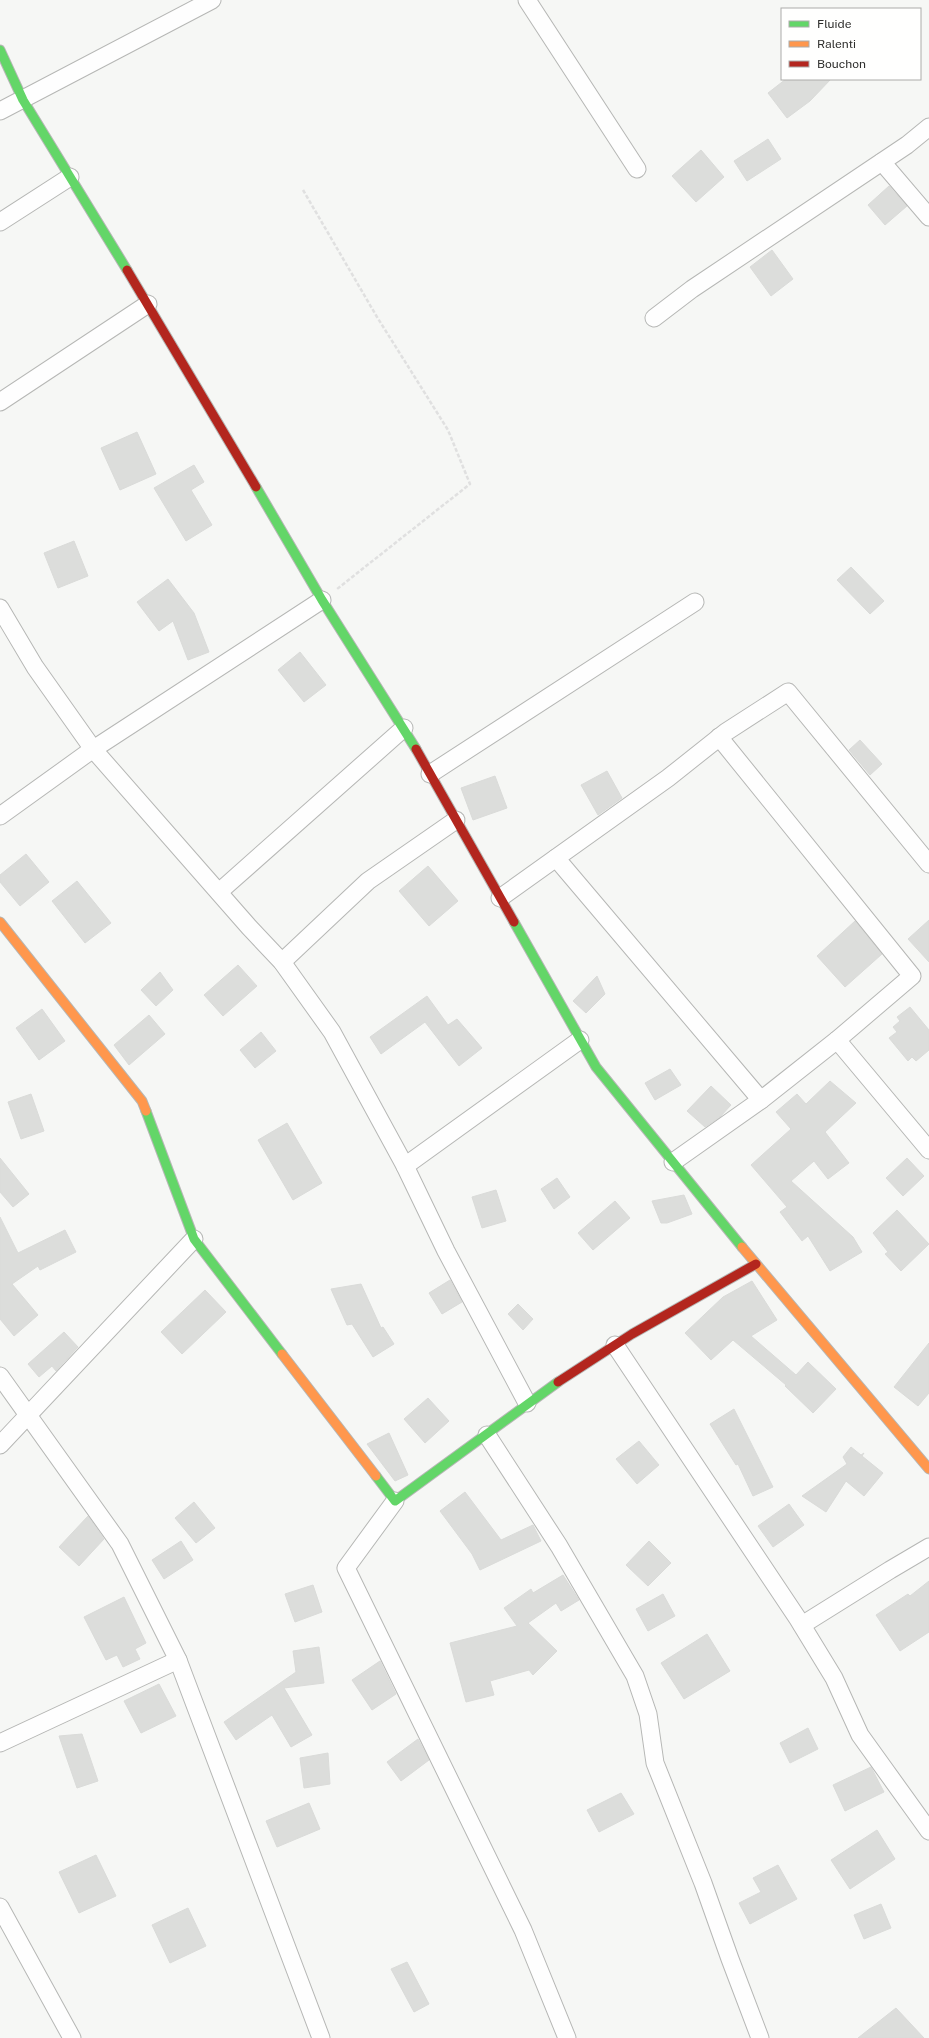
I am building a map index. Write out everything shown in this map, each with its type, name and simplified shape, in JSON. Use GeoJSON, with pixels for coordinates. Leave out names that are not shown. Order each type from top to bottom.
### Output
{"type":"FeatureCollection","features":[{"type":"Feature","properties":{"kind":"street"},"geometry":{"type":"LineString","coordinates":[[0,111],[212,0]]}},
{"type":"Feature","properties":{"kind":"street"},"geometry":{"type":"LineString","coordinates":[[527,0],[638,169]]}},
{"type":"Feature","properties":{"kind":"street"},"geometry":{"type":"LineString","coordinates":[[0,50],[23,100],[148,304],[322,600],[404,728],[596,1067],[756,1264],[929,1470]]}},
{"type":"Feature","properties":{"kind":"street"},"geometry":{"type":"LineString","coordinates":[[654,318],[692,289],[882,162],[929,127]]}},
{"type":"Feature","properties":{"kind":"street"},"geometry":{"type":"LineString","coordinates":[[882,162],[929,217]]}},
{"type":"Feature","properties":{"kind":"street"},"geometry":{"type":"LineString","coordinates":[[0,222],[70,177]]}},
{"type":"Feature","properties":{"kind":"street"},"geometry":{"type":"LineString","coordinates":[[0,402],[148,304]]}},
{"type":"Feature","properties":{"kind":"street"},"geometry":{"type":"LineString","coordinates":[[0,816],[93,749],[322,600]]}},
{"type":"Feature","properties":{"kind":"street"},"geometry":{"type":"LineString","coordinates":[[430,774],[695,602]]}},
{"type":"Feature","properties":{"kind":"street"},"geometry":{"type":"LineString","coordinates":[[0,608],[35,667],[93,749],[282,962],[332,1032],[405,1166],[446,1251],[527,1403]]}},
{"type":"Feature","properties":{"kind":"street"},"geometry":{"type":"LineString","coordinates":[[500,898],[668,778],[719,738],[788,692],[929,864]]}},
{"type":"Feature","properties":{"kind":"street"},"geometry":{"type":"LineString","coordinates":[[219,892],[404,728]]}},
{"type":"Feature","properties":{"kind":"street"},"geometry":{"type":"LineString","coordinates":[[674,1162],[761,1100],[837,1040],[912,976],[719,738]]}},
{"type":"Feature","properties":{"kind":"street"},"geometry":{"type":"LineString","coordinates":[[282,962],[368,881],[456,820]]}},
{"type":"Feature","properties":{"kind":"street"},"geometry":{"type":"LineString","coordinates":[[556,858],[761,1100]]}},
{"type":"Feature","properties":{"kind":"street"},"geometry":{"type":"LineString","coordinates":[[0,922],[142,1101],[194,1239],[395,1501]]}},
{"type":"Feature","properties":{"kind":"street"},"geometry":{"type":"LineString","coordinates":[[405,1166],[580,1040]]}},
{"type":"Feature","properties":{"kind":"street"},"geometry":{"type":"LineString","coordinates":[[837,1040],[929,1150]]}},
{"type":"Feature","properties":{"kind":"street"},"geometry":{"type":"LineString","coordinates":[[0,1444],[194,1239]]}},
{"type":"Feature","properties":{"kind":"street"},"geometry":{"type":"LineString","coordinates":[[568,2038],[523,1930],[346,1568],[395,1501],[487,1435],[527,1403],[614,1345],[756,1264]]}},
{"type":"Feature","properties":{"kind":"street"},"geometry":{"type":"LineString","coordinates":[[614,1345],[802,1625],[834,1678],[860,1735],[929,1831]]}},
{"type":"Feature","properties":{"kind":"street"},"geometry":{"type":"LineString","coordinates":[[0,1376],[120,1544],[178,1660],[321,2038]]}},
{"type":"Feature","properties":{"kind":"street"},"geometry":{"type":"LineString","coordinates":[[487,1435],[559,1546],[634,1676],[648,1714],[655,1763],[703,1883],[760,2038]]}},
{"type":"Feature","properties":{"kind":"street"},"geometry":{"type":"LineString","coordinates":[[802,1625],[929,1547]]}},
{"type":"Feature","properties":{"kind":"street"},"geometry":{"type":"LineString","coordinates":[[0,1744],[178,1660]]}},
{"type":"Feature","properties":{"kind":"street"},"geometry":{"type":"LineString","coordinates":[[0,1907],[72,2038]]}},
{"type":"Feature","properties":{"kind":"path"},"geometry":{"type":"LineString","coordinates":[[303,190],[377,317],[448,430],[470,484],[322,600]]}},
{"type":"Feature","properties":{"kind":"building"},"geometry":{"type":"Polygon","coordinates":[[[785,80],[830,80],[810,101],[787,118],[768,93],[785,80]]]}},
{"type":"Feature","properties":{"kind":"building"},"geometry":{"type":"Polygon","coordinates":[[[768,139],[781,159],[747,181],[734,161],[768,139]]]}},
{"type":"Feature","properties":{"kind":"building"},"geometry":{"type":"Polygon","coordinates":[[[701,150],[724,177],[696,202],[672,176],[701,150]]]}},
{"type":"Feature","properties":{"kind":"building"},"geometry":{"type":"Polygon","coordinates":[[[889,186],[907,206],[885,225],[868,205],[889,186]]]}},
{"type":"Feature","properties":{"kind":"building"},"geometry":{"type":"Polygon","coordinates":[[[772,250],[793,279],[771,296],[750,267],[772,250]]]}},
{"type":"Feature","properties":{"kind":"building"},"geometry":{"type":"Polygon","coordinates":[[[137,432],[156,474],[120,490],[101,448],[137,432]]]}},
{"type":"Feature","properties":{"kind":"building"},"geometry":{"type":"Polygon","coordinates":[[[194,465],[204,482],[191,490],[212,525],[186,541],[154,488],[194,465]]]}},
{"type":"Feature","properties":{"kind":"building"},"geometry":{"type":"Polygon","coordinates":[[[74,541],[88,576],[58,588],[44,553],[74,541]]]}},
{"type":"Feature","properties":{"kind":"building"},"geometry":{"type":"Polygon","coordinates":[[[851,567],[884,601],[870,614],[837,580],[851,567]]]}},
{"type":"Feature","properties":{"kind":"building"},"geometry":{"type":"Polygon","coordinates":[[[168,579],[194,613],[209,652],[188,660],[173,621],[159,631],[137,602],[168,579]]]}},
{"type":"Feature","properties":{"kind":"building"},"geometry":{"type":"Polygon","coordinates":[[[300,652],[326,685],[304,702],[278,670],[300,652]]]}},
{"type":"Feature","properties":{"kind":"building"},"geometry":{"type":"Polygon","coordinates":[[[860,740],[882,764],[870,775],[849,750],[860,740]]]}},
{"type":"Feature","properties":{"kind":"building"},"geometry":{"type":"Polygon","coordinates":[[[607,771],[622,798],[598,815],[581,785],[607,771]]]}},
{"type":"Feature","properties":{"kind":"building"},"geometry":{"type":"Polygon","coordinates":[[[495,776],[507,808],[473,820],[461,788],[495,776]]]}},
{"type":"Feature","properties":{"kind":"building"},"geometry":{"type":"Polygon","coordinates":[[[26,854],[49,882],[20,906],[0,882],[0,875],[26,854]]]}},
{"type":"Feature","properties":{"kind":"building"},"geometry":{"type":"Polygon","coordinates":[[[428,866],[458,901],[429,926],[399,891],[428,866]]]}},
{"type":"Feature","properties":{"kind":"building"},"geometry":{"type":"Polygon","coordinates":[[[77,881],[111,923],[85,943],[52,901],[77,881]]]}},
{"type":"Feature","properties":{"kind":"building"},"geometry":{"type":"Polygon","coordinates":[[[929,920],[929,962],[908,939],[929,920]]]}},
{"type":"Feature","properties":{"kind":"building"},"geometry":{"type":"Polygon","coordinates":[[[855,921],[882,954],[845,987],[817,956],[855,921]]]}},
{"type":"Feature","properties":{"kind":"building"},"geometry":{"type":"Polygon","coordinates":[[[238,965],[257,986],[223,1016],[204,995],[238,965]]]}},
{"type":"Feature","properties":{"kind":"building"},"geometry":{"type":"Polygon","coordinates":[[[160,972],[173,990],[156,1006],[141,990],[160,972]]]}},
{"type":"Feature","properties":{"kind":"building"},"geometry":{"type":"Polygon","coordinates":[[[597,976],[605,994],[586,1013],[573,1001],[597,976]]]}},
{"type":"Feature","properties":{"kind":"building"},"geometry":{"type":"Polygon","coordinates":[[[427,996],[448,1025],[457,1019],[482,1048],[459,1066],[425,1022],[381,1054],[370,1037],[427,996]]]}},
{"type":"Feature","properties":{"kind":"building"},"geometry":{"type":"Polygon","coordinates":[[[910,1007],[929,1030],[929,1050],[916,1061],[912,1057],[908,1061],[889,1038],[897,1032],[893,1027],[900,1021],[897,1017],[910,1007]]]}},
{"type":"Feature","properties":{"kind":"building"},"geometry":{"type":"Polygon","coordinates":[[[42,1009],[65,1041],[39,1060],[16,1028],[42,1009]]]}},
{"type":"Feature","properties":{"kind":"building"},"geometry":{"type":"Polygon","coordinates":[[[149,1015],[165,1034],[129,1065],[114,1045],[149,1015]]]}},
{"type":"Feature","properties":{"kind":"building"},"geometry":{"type":"Polygon","coordinates":[[[261,1032],[276,1051],[255,1068],[240,1050],[261,1032]]]}},
{"type":"Feature","properties":{"kind":"building"},"geometry":{"type":"Polygon","coordinates":[[[670,1069],[681,1085],[655,1100],[645,1083],[670,1069]]]}},
{"type":"Feature","properties":{"kind":"building"},"geometry":{"type":"Polygon","coordinates":[[[830,1081],[856,1103],[825,1132],[849,1163],[828,1179],[814,1161],[791,1181],[853,1237],[862,1252],[830,1271],[808,1236],[802,1241],[780,1212],[787,1207],[751,1165],[791,1129],[776,1112],[797,1094],[806,1104],[830,1081]]]}},
{"type":"Feature","properties":{"kind":"building"},"geometry":{"type":"Polygon","coordinates":[[[711,1086],[731,1105],[720,1117],[705,1127],[687,1111],[711,1086]]]}},
{"type":"Feature","properties":{"kind":"building"},"geometry":{"type":"Polygon","coordinates":[[[31,1094],[44,1131],[21,1139],[8,1102],[31,1094]]]}},
{"type":"Feature","properties":{"kind":"building"},"geometry":{"type":"Polygon","coordinates":[[[287,1123],[322,1183],[293,1200],[258,1140],[287,1123]]]}},
{"type":"Feature","properties":{"kind":"building"},"geometry":{"type":"Polygon","coordinates":[[[0,1158],[29,1194],[13,1207],[0,1192],[0,1158]]]}},
{"type":"Feature","properties":{"kind":"building"},"geometry":{"type":"Polygon","coordinates":[[[907,1158],[924,1176],[903,1196],[886,1178],[907,1158]]]}},
{"type":"Feature","properties":{"kind":"building"},"geometry":{"type":"Polygon","coordinates":[[[557,1178],[570,1197],[554,1209],[541,1189],[557,1178]]]}},
{"type":"Feature","properties":{"kind":"building"},"geometry":{"type":"Polygon","coordinates":[[[496,1190],[506,1221],[482,1228],[472,1197],[496,1190]]]}},
{"type":"Feature","properties":{"kind":"building"},"geometry":{"type":"Polygon","coordinates":[[[684,1195],[692,1214],[667,1223],[661,1223],[652,1201],[684,1195]]]}},
{"type":"Feature","properties":{"kind":"building"},"geometry":{"type":"Polygon","coordinates":[[[615,1201],[630,1218],[593,1250],[578,1233],[615,1201]]]}},
{"type":"Feature","properties":{"kind":"building"},"geometry":{"type":"Polygon","coordinates":[[[897,1210],[929,1244],[901,1271],[885,1254],[888,1252],[873,1233],[897,1210]]]}},
{"type":"Feature","properties":{"kind":"building"},"geometry":{"type":"Polygon","coordinates":[[[0,1217],[18,1253],[65,1230],[76,1252],[40,1270],[38,1266],[12,1284],[38,1315],[14,1336],[0,1319],[0,1217]]]}},
{"type":"Feature","properties":{"kind":"building"},"geometry":{"type":"Polygon","coordinates":[[[450,1280],[462,1302],[442,1314],[429,1293],[450,1280]]]}},
{"type":"Feature","properties":{"kind":"building"},"geometry":{"type":"Polygon","coordinates":[[[752,1281],[777,1320],[751,1336],[796,1375],[808,1362],[836,1389],[813,1413],[785,1386],[786,1385],[733,1340],[711,1360],[685,1333],[723,1297],[752,1281]]]}},
{"type":"Feature","properties":{"kind":"building"},"geometry":{"type":"Polygon","coordinates":[[[361,1284],[381,1328],[383,1327],[394,1344],[373,1357],[352,1324],[347,1325],[331,1289],[361,1284]]]}},
{"type":"Feature","properties":{"kind":"building"},"geometry":{"type":"Polygon","coordinates":[[[205,1290],[226,1312],[182,1354],[161,1332],[205,1290]]]}},
{"type":"Feature","properties":{"kind":"building"},"geometry":{"type":"Polygon","coordinates":[[[518,1304],[533,1319],[523,1330],[508,1314],[518,1304]]]}},
{"type":"Feature","properties":{"kind":"building"},"geometry":{"type":"Polygon","coordinates":[[[64,1332],[78,1347],[56,1371],[52,1366],[39,1377],[28,1364],[64,1332]]]}},
{"type":"Feature","properties":{"kind":"building"},"geometry":{"type":"Polygon","coordinates":[[[929,1343],[929,1393],[918,1406],[894,1387],[929,1343]]]}},
{"type":"Feature","properties":{"kind":"building"},"geometry":{"type":"Polygon","coordinates":[[[428,1398],[449,1421],[425,1443],[404,1419],[428,1398]]]}},
{"type":"Feature","properties":{"kind":"building"},"geometry":{"type":"Polygon","coordinates":[[[734,1409],[773,1487],[753,1496],[738,1464],[736,1465],[710,1424],[734,1409]]]}},
{"type":"Feature","properties":{"kind":"building"},"geometry":{"type":"Polygon","coordinates":[[[389,1433],[408,1475],[395,1481],[367,1444],[389,1433]]]}},
{"type":"Feature","properties":{"kind":"building"},"geometry":{"type":"Polygon","coordinates":[[[639,1441],[659,1465],[637,1484],[616,1459],[639,1441]]]}},
{"type":"Feature","properties":{"kind":"building"},"geometry":{"type":"Polygon","coordinates":[[[851,1447],[861,1455],[864,1453],[862,1456],[883,1473],[864,1496],[846,1481],[826,1512],[802,1496],[847,1464],[843,1457],[851,1447]]]}},
{"type":"Feature","properties":{"kind":"building"},"geometry":{"type":"Polygon","coordinates":[[[465,1492],[501,1540],[533,1525],[541,1541],[480,1570],[472,1554],[440,1511],[465,1492]]]}},
{"type":"Feature","properties":{"kind":"building"},"geometry":{"type":"Polygon","coordinates":[[[194,1502],[215,1528],[196,1543],[175,1518],[194,1502]]]}},
{"type":"Feature","properties":{"kind":"building"},"geometry":{"type":"Polygon","coordinates":[[[789,1504],[804,1525],[773,1547],[758,1526],[789,1504]]]}},
{"type":"Feature","properties":{"kind":"building"},"geometry":{"type":"Polygon","coordinates":[[[88,1516],[104,1539],[79,1566],[59,1547],[88,1516]]]}},
{"type":"Feature","properties":{"kind":"building"},"geometry":{"type":"Polygon","coordinates":[[[181,1541],[193,1560],[164,1579],[152,1560],[181,1541]]]}},
{"type":"Feature","properties":{"kind":"building"},"geometry":{"type":"Polygon","coordinates":[[[649,1541],[671,1563],[648,1586],[626,1565],[649,1541]]]}},
{"type":"Feature","properties":{"kind":"building"},"geometry":{"type":"Polygon","coordinates":[[[563,1575],[579,1600],[561,1611],[556,1603],[528,1623],[557,1651],[533,1675],[529,1670],[490,1681],[494,1695],[466,1702],[450,1643],[517,1626],[504,1608],[531,1589],[533,1593],[563,1575]]]}},
{"type":"Feature","properties":{"kind":"building"},"geometry":{"type":"Polygon","coordinates":[[[929,1581],[929,1632],[900,1651],[876,1615],[908,1594],[910,1596],[929,1581]]]}},
{"type":"Feature","properties":{"kind":"building"},"geometry":{"type":"Polygon","coordinates":[[[313,1585],[322,1612],[295,1622],[285,1594],[313,1585]]]}},
{"type":"Feature","properties":{"kind":"building"},"geometry":{"type":"Polygon","coordinates":[[[663,1594],[675,1616],[648,1631],[636,1609],[663,1594]]]}},
{"type":"Feature","properties":{"kind":"building"},"geometry":{"type":"Polygon","coordinates":[[[124,1597],[146,1643],[135,1649],[140,1659],[123,1667],[117,1655],[106,1660],[84,1617],[124,1597]]]}},
{"type":"Feature","properties":{"kind":"building"},"geometry":{"type":"Polygon","coordinates":[[[707,1634],[730,1671],[684,1699],[661,1663],[707,1634]]]}},
{"type":"Feature","properties":{"kind":"building"},"geometry":{"type":"Polygon","coordinates":[[[319,1647],[324,1683],[284,1688],[312,1735],[291,1747],[272,1715],[236,1740],[224,1722],[296,1672],[293,1651],[319,1647]]]}},
{"type":"Feature","properties":{"kind":"building"},"geometry":{"type":"Polygon","coordinates":[[[380,1661],[396,1694],[372,1710],[352,1680],[380,1661]]]}},
{"type":"Feature","properties":{"kind":"building"},"geometry":{"type":"Polygon","coordinates":[[[159,1684],[176,1716],[141,1733],[124,1701],[159,1684]]]}},
{"type":"Feature","properties":{"kind":"building"},"geometry":{"type":"Polygon","coordinates":[[[808,1728],[818,1749],[790,1763],[780,1743],[808,1728]]]}},
{"type":"Feature","properties":{"kind":"building"},"geometry":{"type":"Polygon","coordinates":[[[82,1734],[98,1781],[77,1788],[59,1736],[82,1734]]]}},
{"type":"Feature","properties":{"kind":"building"},"geometry":{"type":"Polygon","coordinates":[[[418,1739],[429,1760],[401,1781],[387,1762],[418,1739]]]}},
{"type":"Feature","properties":{"kind":"building"},"geometry":{"type":"Polygon","coordinates":[[[328,1753],[330,1784],[304,1788],[300,1758],[328,1753]]]}},
{"type":"Feature","properties":{"kind":"building"},"geometry":{"type":"Polygon","coordinates":[[[871,1767],[884,1792],[845,1811],[833,1785],[871,1767]]]}},
{"type":"Feature","properties":{"kind":"building"},"geometry":{"type":"Polygon","coordinates":[[[621,1793],[634,1814],[599,1832],[587,1810],[621,1793]]]}},
{"type":"Feature","properties":{"kind":"building"},"geometry":{"type":"Polygon","coordinates":[[[309,1803],[320,1829],[277,1847],[266,1821],[309,1803]]]}},
{"type":"Feature","properties":{"kind":"building"},"geometry":{"type":"Polygon","coordinates":[[[877,1830],[895,1859],[850,1889],[831,1860],[877,1830]]]}},
{"type":"Feature","properties":{"kind":"building"},"geometry":{"type":"Polygon","coordinates":[[[96,1855],[116,1896],[79,1913],[59,1872],[96,1855]]]}},
{"type":"Feature","properties":{"kind":"building"},"geometry":{"type":"Polygon","coordinates":[[[778,1865],[797,1899],[750,1924],[739,1903],[761,1892],[753,1878],[778,1865]]]}},
{"type":"Feature","properties":{"kind":"building"},"geometry":{"type":"Polygon","coordinates":[[[881,1904],[891,1928],[864,1939],[854,1915],[881,1904]]]}},
{"type":"Feature","properties":{"kind":"building"},"geometry":{"type":"Polygon","coordinates":[[[188,1908],[206,1946],[170,1963],[152,1925],[188,1908]]]}},
{"type":"Feature","properties":{"kind":"building"},"geometry":{"type":"Polygon","coordinates":[[[407,1962],[429,2004],[414,2012],[391,1969],[407,1962]]]}},
{"type":"Feature","properties":{"kind":"building"},"geometry":{"type":"Polygon","coordinates":[[[896,2008],[924,2038],[858,2038],[896,2008]]]}},
{"type":"Feature","properties":{"kind":"traffic: fast"},"geometry":{"type":"LineString","coordinates":[[0,50],[23,100],[127,270]]}},
{"type":"Feature","properties":{"kind":"traffic: fast"},"geometry":{"type":"LineString","coordinates":[[256,487],[322,600],[416,749]]}},
{"type":"Feature","properties":{"kind":"traffic: fast"},"geometry":{"type":"LineString","coordinates":[[514,922],[596,1067],[742,1247]]}},
{"type":"Feature","properties":{"kind":"traffic: fast"},"geometry":{"type":"LineString","coordinates":[[146,1111],[194,1239],[282,1354]]}},
{"type":"Feature","properties":{"kind":"traffic: fast"},"geometry":{"type":"LineString","coordinates":[[376,1476],[395,1501],[558,1382]]}},
{"type":"Feature","properties":{"kind":"traffic: slow"},"geometry":{"type":"LineString","coordinates":[[0,922],[142,1101],[146,1111]]}},
{"type":"Feature","properties":{"kind":"traffic: slow"},"geometry":{"type":"LineString","coordinates":[[742,1247],[929,1469]]}},
{"type":"Feature","properties":{"kind":"traffic: slow"},"geometry":{"type":"LineString","coordinates":[[282,1354],[376,1476]]}},
{"type":"Feature","properties":{"kind":"traffic: jam"},"geometry":{"type":"LineString","coordinates":[[127,270],[256,487]]}},
{"type":"Feature","properties":{"kind":"traffic: jam"},"geometry":{"type":"LineString","coordinates":[[416,749],[514,922]]}},
{"type":"Feature","properties":{"kind":"traffic: jam"},"geometry":{"type":"LineString","coordinates":[[558,1382],[632,1334],[756,1264]]}}]}
